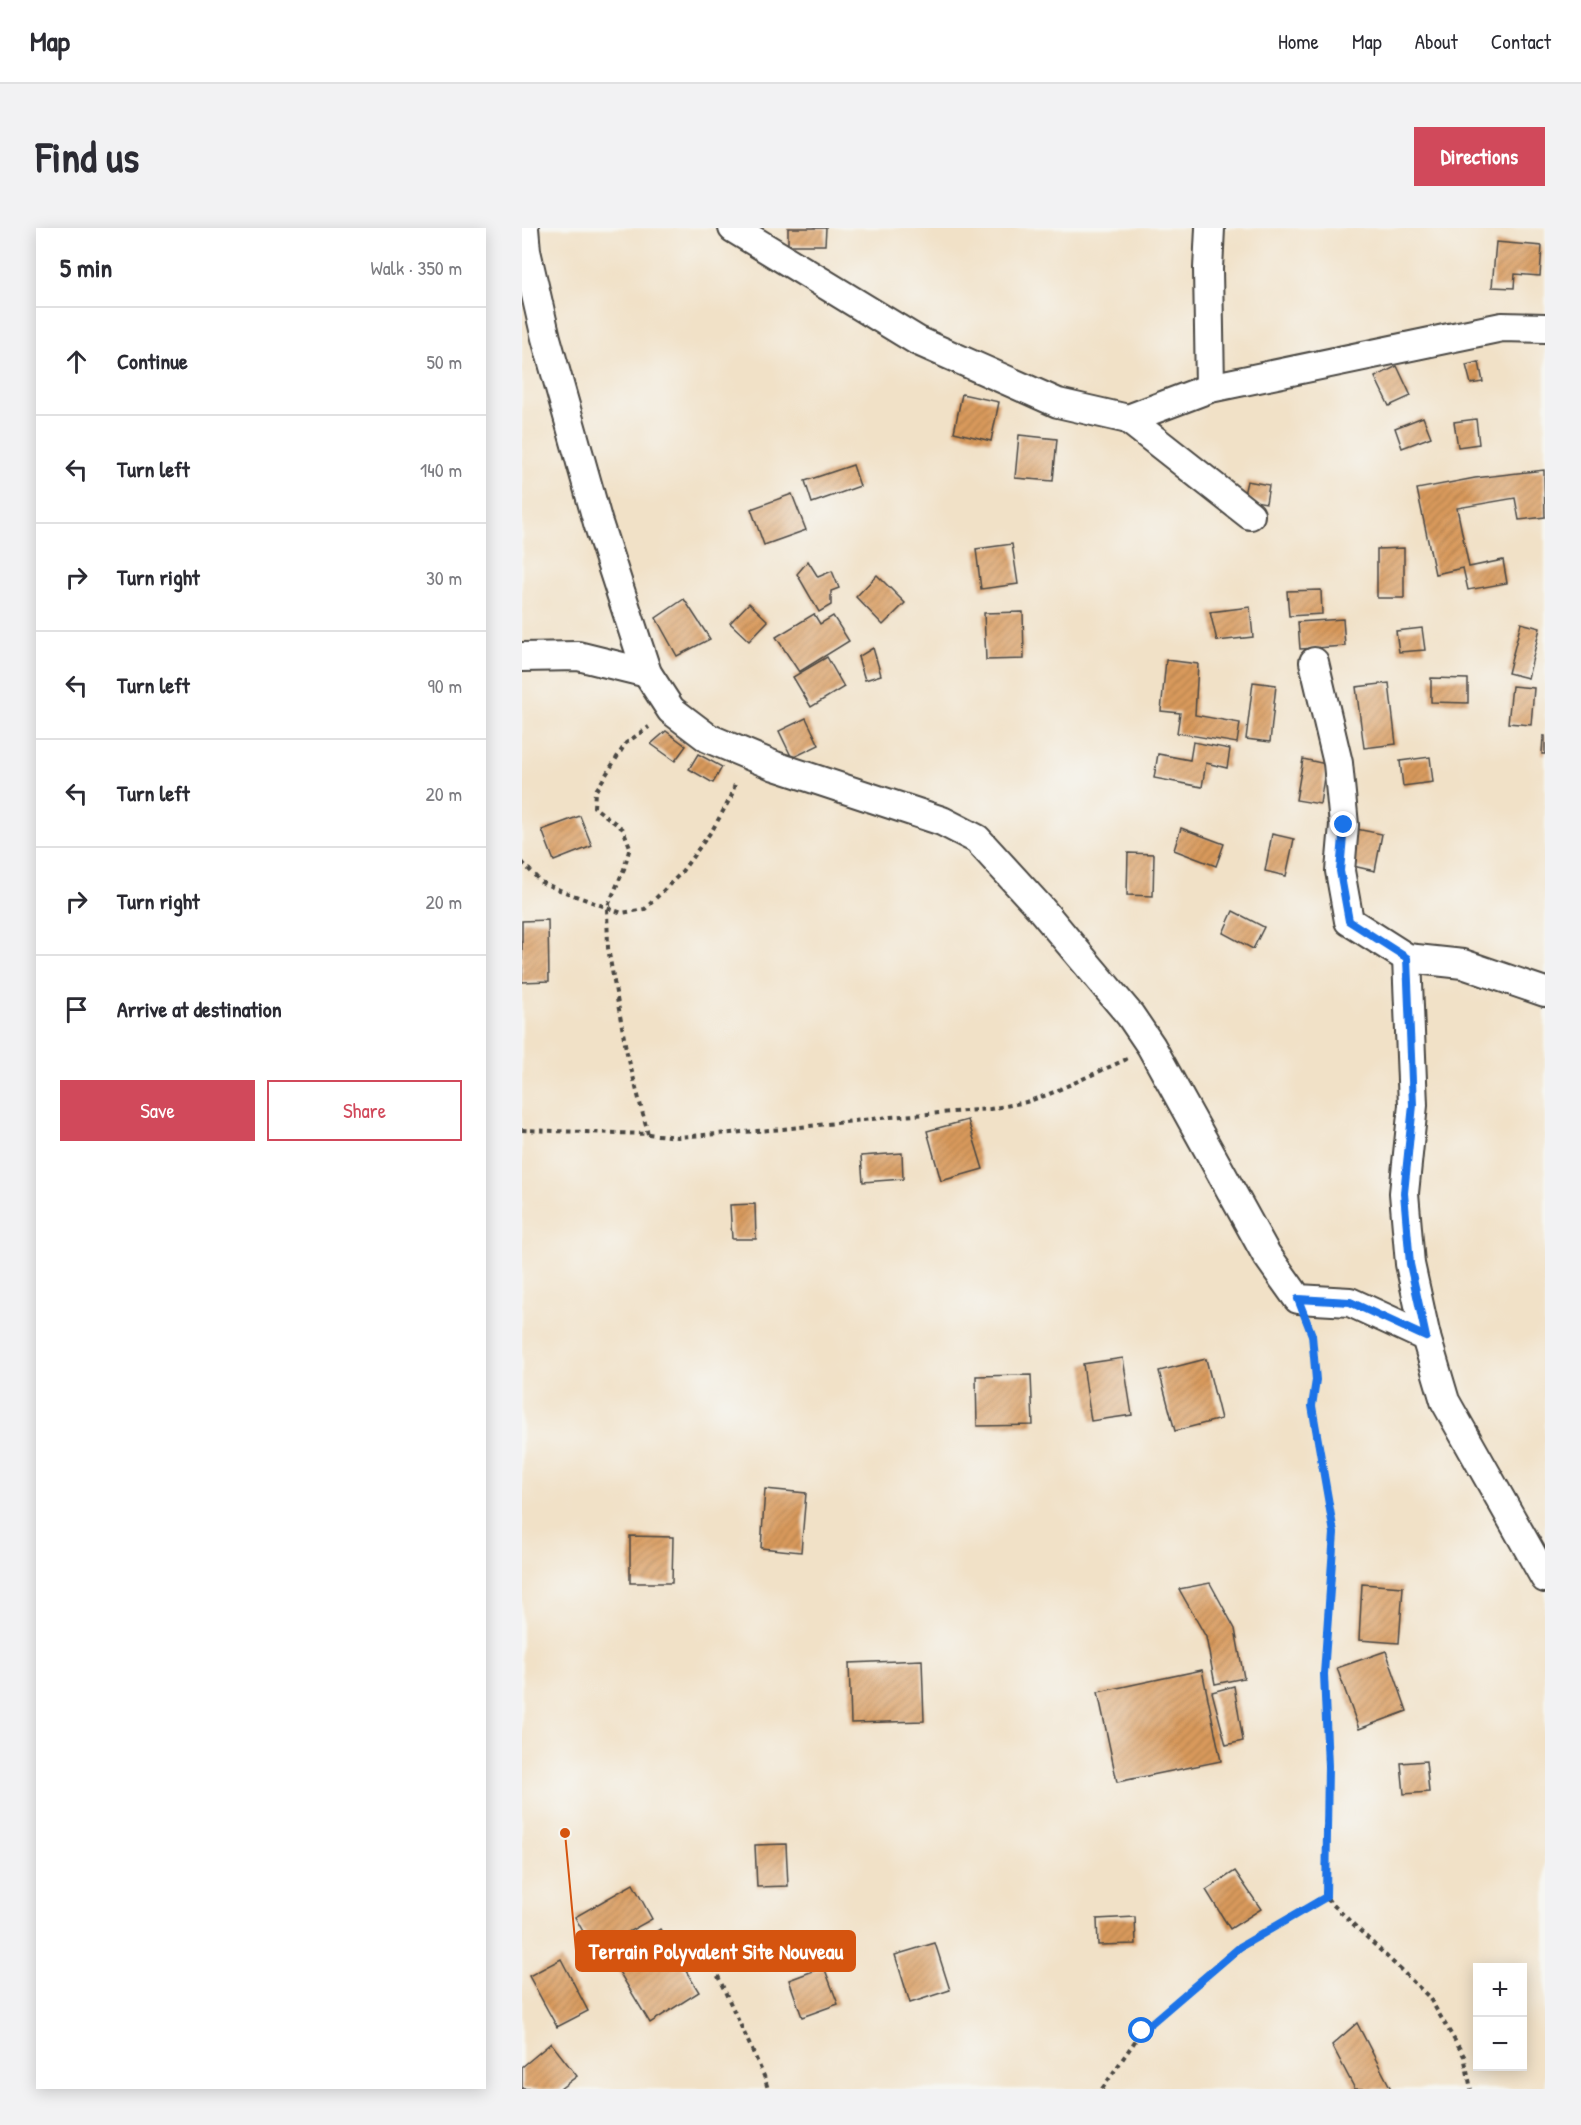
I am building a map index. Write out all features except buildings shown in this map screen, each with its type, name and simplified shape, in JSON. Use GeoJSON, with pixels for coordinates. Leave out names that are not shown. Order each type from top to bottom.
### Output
{"type":"FeatureCollection","features":[{"type":"Feature","properties":{"kind":"street"},"geometry":{"type":"LineString","coordinates":[[524,228],[526,251],[558,382],[598,523],[647,673],[671,710],[708,738],[743,753],[775,766],[942,821],[977,839],[1041,909],[1130,1015],[1151,1046],[1266,1254],[1298,1299],[1350,1302],[1426,1337]]}},
{"type":"Feature","properties":{"kind":"street"},"geometry":{"type":"LineString","coordinates":[[733,228],[918,341],[1058,403],[1128,419],[1250,515]]}},
{"type":"Feature","properties":{"kind":"street"},"geometry":{"type":"LineString","coordinates":[[1210,228],[1208,269],[1210,388]]}},
{"type":"Feature","properties":{"kind":"street"},"geometry":{"type":"LineString","coordinates":[[1128,419],[1210,388],[1502,327],[1545,328]]}},
{"type":"Feature","properties":{"kind":"street"},"geometry":{"type":"LineString","coordinates":[[522,657],[578,656],[647,673]]}},
{"type":"Feature","properties":{"kind":"street"},"geometry":{"type":"LineString","coordinates":[[1314,662],[1338,763],[1344,825],[1340,871],[1349,921],[1407,958],[1463,964],[1545,992]]}},
{"type":"Feature","properties":{"kind":"street"},"geometry":{"type":"LineString","coordinates":[[1407,958],[1413,1105],[1404,1193],[1410,1264],[1426,1337],[1445,1401],[1545,1578]]}},
{"type":"Feature","properties":{"kind":"path"},"geometry":{"type":"LineString","coordinates":[[648,1134],[626,1049],[620,1005],[608,948],[607,908],[624,869],[630,847],[624,829],[594,807],[595,792],[626,743],[671,710]]}},
{"type":"Feature","properties":{"kind":"path"},"geometry":{"type":"LineString","coordinates":[[522,862],[541,882],[622,914],[645,909],[680,874],[713,830],[731,797],[743,753]]}},
{"type":"Feature","properties":{"kind":"path"},"geometry":{"type":"LineString","coordinates":[[522,1130],[689,1136],[783,1130],[890,1117],[990,1109],[1047,1095],[1130,1058],[1151,1046]]}},
{"type":"Feature","properties":{"kind":"path"},"geometry":{"type":"LineString","coordinates":[[1298,1299],[1312,1335],[1316,1380],[1312,1406],[1334,1533],[1324,1674],[1328,1766],[1326,1897],[1429,1997],[1464,2056],[1471,2089]]}},
{"type":"Feature","properties":{"kind":"path"},"geometry":{"type":"LineString","coordinates":[[1102,2089],[1142,2031],[1240,1947],[1326,1897]]}},
{"type":"Feature","properties":{"kind":"path"},"geometry":{"type":"LineString","coordinates":[[699,1935],[768,2089]]}},
{"type":"Feature","properties":{"kind":"place","name":"Terrain Polyvalent Site Nouveau"},"geometry":{"type":"Point","coordinates":[565,1833]}},
{"type":"Feature","properties":{"kind":"route"},"geometry":{"type":"LineString","coordinates":[[1142,2031],[1240,1947],[1326,1897],[1328,1766],[1324,1674],[1334,1533],[1312,1406],[1316,1380],[1312,1335],[1298,1299],[1350,1302],[1426,1337],[1410,1264],[1404,1193],[1413,1105],[1407,958],[1349,921],[1340,871],[1344,825]]}}]}
